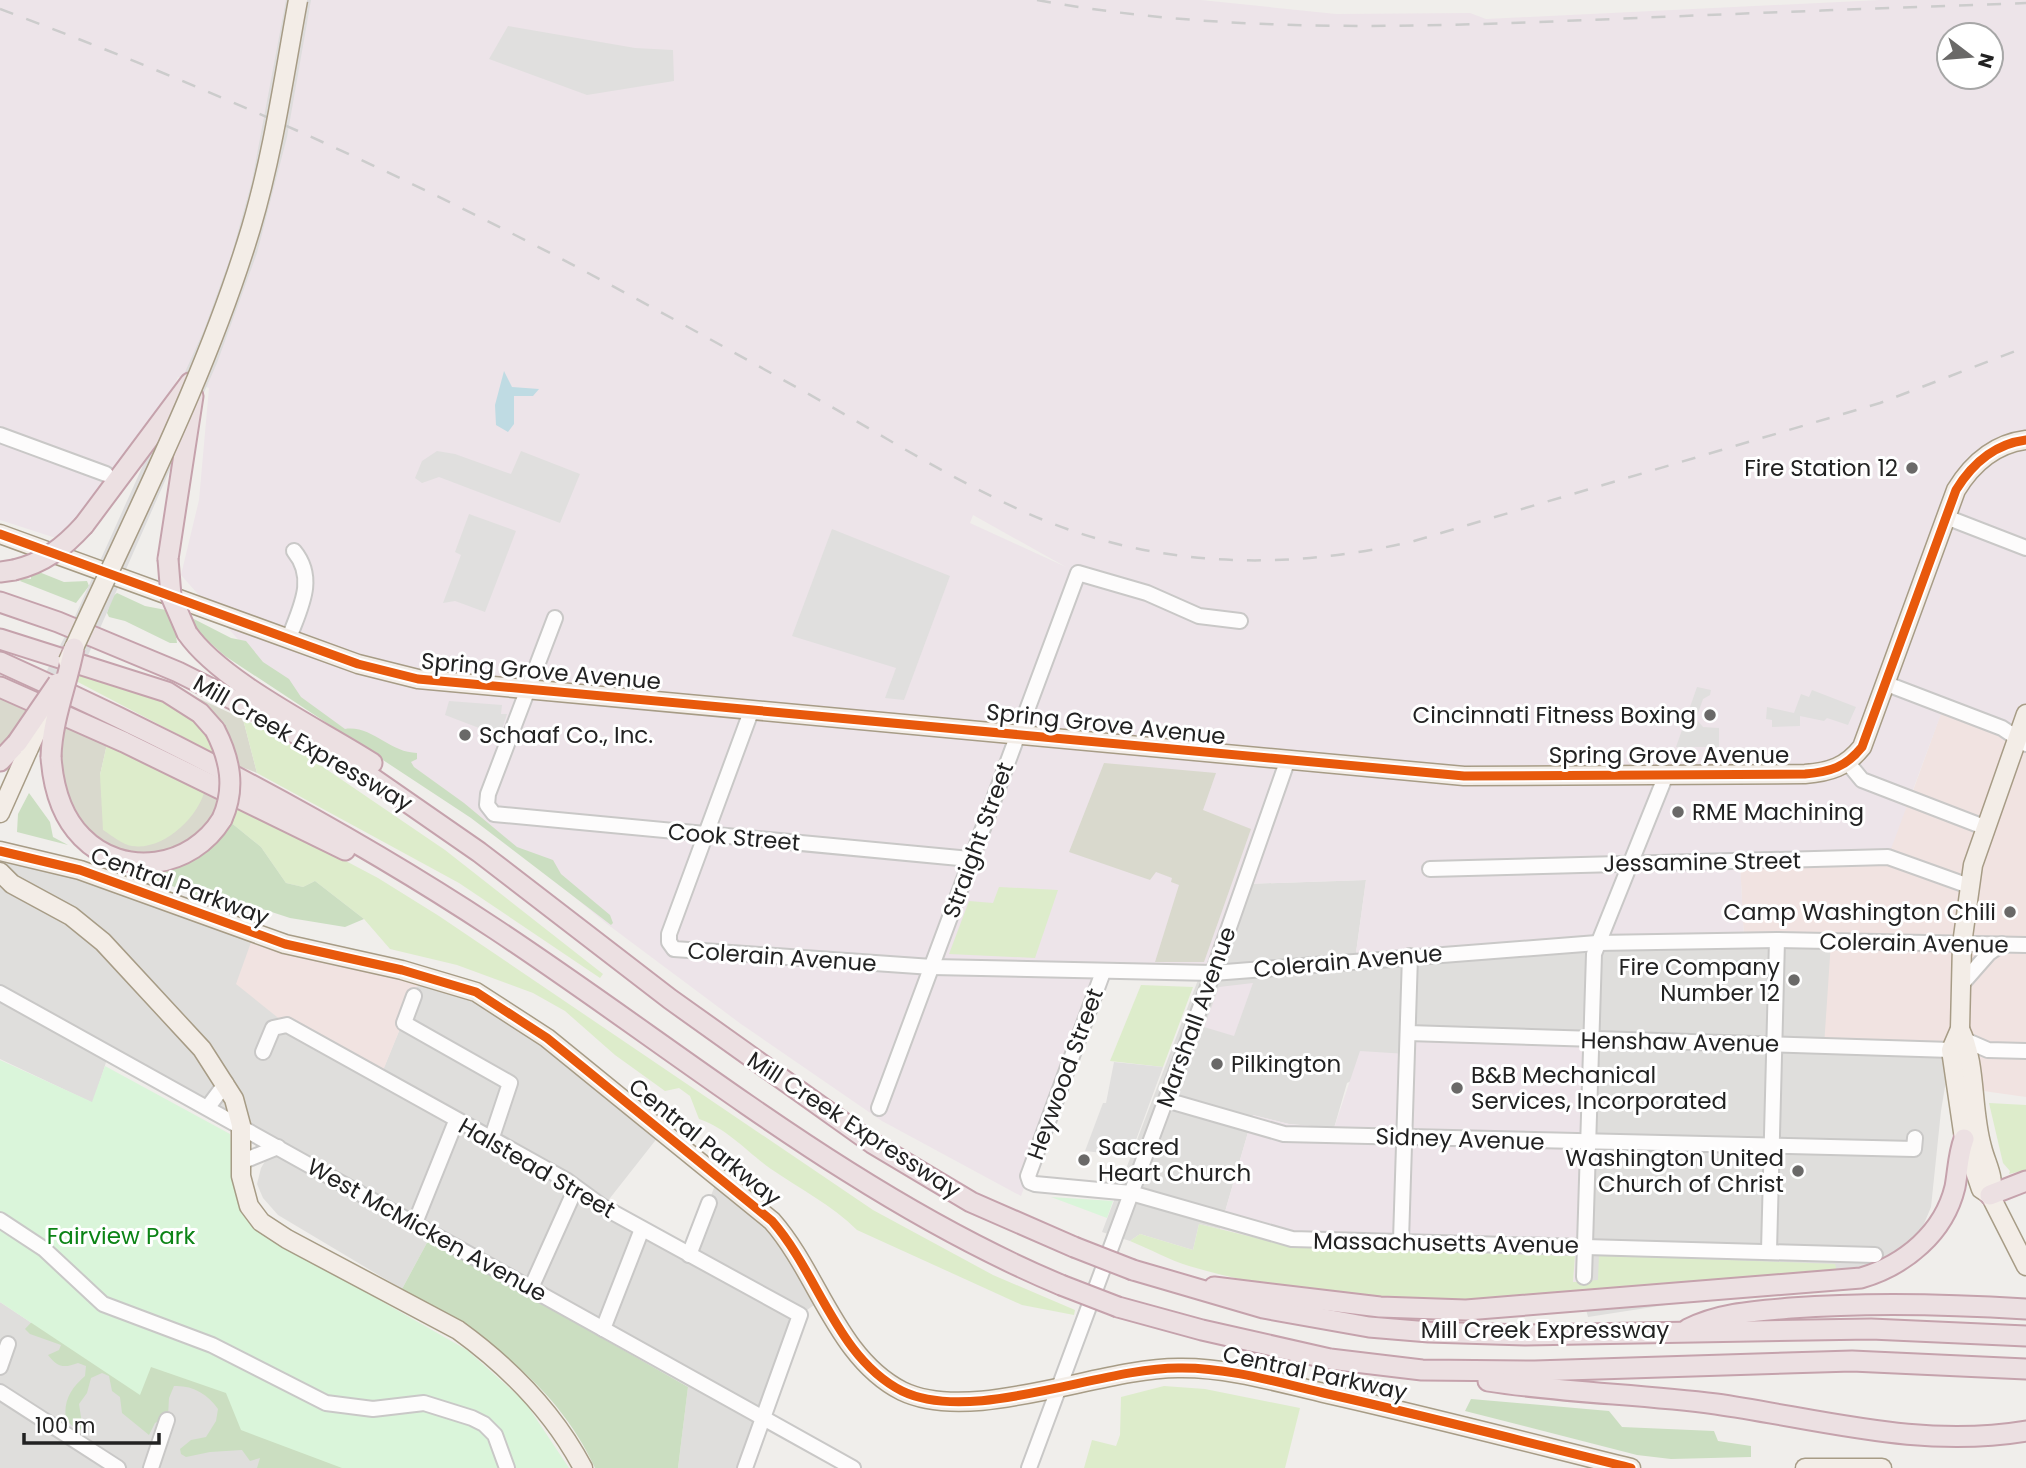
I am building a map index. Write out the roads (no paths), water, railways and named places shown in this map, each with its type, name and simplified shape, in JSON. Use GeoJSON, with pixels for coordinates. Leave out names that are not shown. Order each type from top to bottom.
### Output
{"type":"FeatureCollection","features":[{"type":"Feature","properties":{"kind":"highway"},"geometry":{"type":"LineString","coordinates":[[7,571],[49,556],[84,525],[161,438],[204,359]]}},
{"type":"Feature","properties":{"kind":"highway"},"geometry":{"type":"LineString","coordinates":[[204,359],[192,399],[168,559],[171,596],[187,633],[199,650],[228,673],[376,765],[537,895]]}},
{"type":"Feature","properties":{"kind":"highway","name":"Mill Creek Expressway"},"geometry":{"type":"LineString","coordinates":[[0,602],[123,648],[256,711],[411,804],[537,895],[660,993],[872,1143],[971,1202],[1133,1270],[1264,1308],[1369,1327],[1485,1335],[1883,1329],[2026,1336]]}},
{"type":"Feature","properties":{"kind":"highway"},"geometry":{"type":"LineString","coordinates":[[0,639],[167,692],[200,713],[215,730],[230,771],[229,799],[222,819],[205,841],[181,856],[156,863],[138,864],[116,858],[90,844],[74,827],[57,792],[51,757],[53,726],[74,648]]}},
{"type":"Feature","properties":{"kind":"highway","name":"Mill Creek Expressway"},"geometry":{"type":"LineString","coordinates":[[0,662],[260,789],[447,898],[848,1173],[981,1249],[1118,1307],[1300,1353],[1422,1370],[1535,1371],[1852,1362],[2026,1369]]}},
{"type":"Feature","properties":{"kind":"highway"},"geometry":{"type":"LineString","coordinates":[[0,761],[23,745],[58,683]]}},
{"type":"Feature","properties":{"kind":"highway"},"geometry":{"type":"LineString","coordinates":[[0,687],[124,742],[447,898]]}},
{"type":"Feature","properties":{"kind":"highway"},"geometry":{"type":"LineString","coordinates":[[1175,1284],[1250,1289],[1369,1306],[1466,1310],[1861,1278],[1877,1273],[1906,1257],[1934,1231],[1950,1204],[1964,1139]]}},
{"type":"Feature","properties":{"kind":"highway"},"geometry":{"type":"LineString","coordinates":[[1990,1195],[2026,1181]]}},
{"type":"Feature","properties":{"kind":"highway"},"geometry":{"type":"LineString","coordinates":[[1687,1330],[1708,1319],[1818,1306],[1912,1304],[2026,1310]]}},
{"type":"Feature","properties":{"kind":"highway"},"geometry":{"type":"LineString","coordinates":[[1422,1370],[1518,1385],[1693,1401],[1848,1428],[1948,1438],[2026,1431]]}},
{"type":"Feature","properties":{"kind":"main road"},"geometry":{"type":"LineString","coordinates":[[204,359],[253,217],[298,0]]}},
{"type":"Feature","properties":{"kind":"main road"},"geometry":{"type":"LineString","coordinates":[[58,683],[204,359],[236,272],[262,184],[298,0]]}},
{"type":"Feature","properties":{"kind":"main road"},"geometry":{"type":"LineString","coordinates":[[107,572],[161,438]]}},
{"type":"Feature","properties":{"kind":"main road"},"geometry":{"type":"LineString","coordinates":[[1848,763],[1870,731],[1956,490],[1976,463],[1996,449],[2026,440]]}},
{"type":"Feature","properties":{"kind":"main road","name":"Spring Grove Avenue"},"geometry":{"type":"LineString","coordinates":[[0,534],[403,677],[1018,734],[1287,762],[1464,776],[1805,774],[1825,772],[1848,763]]}},
{"type":"Feature","properties":{"kind":"main road"},"geometry":{"type":"LineString","coordinates":[[2026,714],[2022,741],[1984,827],[1969,886],[1962,944],[1959,1040],[1964,1139],[1981,1189],[1990,1195],[2026,1266]]}},
{"type":"Feature","properties":{"kind":"main road"},"geometry":{"type":"LineString","coordinates":[[0,813],[23,745]]}},
{"type":"Feature","properties":{"kind":"main road","name":"Central Parkway"},"geometry":{"type":"LineString","coordinates":[[0,852],[80,870],[285,944],[412,973],[477,992],[532,1026],[772,1221],[789,1240],[846,1337],[873,1370],[892,1385],[914,1396],[942,1402],[1060,1388],[1158,1368],[1215,1371],[1402,1410],[1631,1468]]}},
{"type":"Feature","properties":{"kind":"main road"},"geometry":{"type":"LineString","coordinates":[[4,880],[71,916],[103,942],[202,1049],[226,1083],[241,1125],[244,1194],[261,1222],[287,1239],[458,1330],[483,1348],[541,1405],[583,1468]]}},
{"type":"Feature","properties":{"kind":"main road"},"geometry":{"type":"LineString","coordinates":[[1959,1040],[1970,1062],[1973,1100],[1994,1184],[1990,1195]]}},
{"type":"Feature","properties":{"kind":"main road"},"geometry":{"type":"LineString","coordinates":[[1805,1468],[1882,1468]]}},
{"type":"Feature","properties":{"kind":"street"},"geometry":{"type":"LineString","coordinates":[[0,435],[106,474]]}},
{"type":"Feature","properties":{"kind":"street"},"geometry":{"type":"LineString","coordinates":[[1946,517],[2026,548]]}},
{"type":"Feature","properties":{"kind":"street"},"geometry":{"type":"LineString","coordinates":[[289,638],[307,580],[303,563],[294,551]]}},
{"type":"Feature","properties":{"kind":"street","name":"Straight Street"},"geometry":{"type":"LineString","coordinates":[[879,1108],[1078,573],[1147,593],[1199,616],[1240,621]]}},
{"type":"Feature","properties":{"kind":"street"},"geometry":{"type":"LineString","coordinates":[[529,690],[555,618]]}},
{"type":"Feature","properties":{"kind":"street"},"geometry":{"type":"LineString","coordinates":[[1887,684],[2002,728],[2022,741]]}},
{"type":"Feature","properties":{"kind":"street","name":"Cook Street"},"geometry":{"type":"LineString","coordinates":[[529,690],[488,794],[489,809],[499,815],[970,859]]}},
{"type":"Feature","properties":{"kind":"street"},"geometry":{"type":"LineString","coordinates":[[706,834],[752,709]]}},
{"type":"Feature","properties":{"kind":"street","name":"Marshall Avenue"},"geometry":{"type":"LineString","coordinates":[[1029,1468],[1213,972],[1287,762]]}},
{"type":"Feature","properties":{"kind":"street"},"geometry":{"type":"LineString","coordinates":[[1848,763],[1862,780],[1984,827]]}},
{"type":"Feature","properties":{"kind":"street"},"geometry":{"type":"LineString","coordinates":[[1584,1278],[1591,1040],[1597,943],[1666,775]]}},
{"type":"Feature","properties":{"kind":"street","name":"Colerain Avenue"},"geometry":{"type":"LineString","coordinates":[[706,834],[669,934],[671,946],[685,951],[932,967],[1213,972],[1597,943],[1777,940],[2026,945]]}},
{"type":"Feature","properties":{"kind":"street","name":"Jessamine Street"},"geometry":{"type":"LineString","coordinates":[[1430,869],[1888,857],[1969,886]]}},
{"type":"Feature","properties":{"kind":"street"},"geometry":{"type":"LineString","coordinates":[[1769,1251],[1777,940]]}},
{"type":"Feature","properties":{"kind":"street"},"geometry":{"type":"LineString","coordinates":[[1961,985],[1989,953],[2002,944]]}},
{"type":"Feature","properties":{"kind":"street"},"geometry":{"type":"LineString","coordinates":[[1401,1240],[1410,956]]}},
{"type":"Feature","properties":{"kind":"street","name":"Heywood Street"},"geometry":{"type":"LineString","coordinates":[[1028,1176],[1102,972]]}},
{"type":"Feature","properties":{"kind":"street","name":"West McMicken Avenue"},"geometry":{"type":"LineString","coordinates":[[0,992],[108,1056],[241,1125],[853,1468]]}},
{"type":"Feature","properties":{"kind":"street"},"geometry":{"type":"LineString","coordinates":[[414,996],[404,1023],[510,1083],[491,1140]]}},
{"type":"Feature","properties":{"kind":"street","name":"Halstead Street"},"geometry":{"type":"LineString","coordinates":[[262,1052],[273,1028],[287,1025],[566,1180],[575,1190],[642,1229],[800,1315],[763,1419]]}},
{"type":"Feature","properties":{"kind":"street","name":"Henshaw Avenue"},"geometry":{"type":"LineString","coordinates":[[1408,1033],[1775,1044],[1959,1040],[1988,1050],[2026,1051]]}},
{"type":"Feature","properties":{"kind":"street"},"geometry":{"type":"LineString","coordinates":[[1970,1062],[1988,1050]]}},
{"type":"Feature","properties":{"kind":"street"},"geometry":{"type":"LineString","coordinates":[[208,1107],[226,1083]]}},
{"type":"Feature","properties":{"kind":"street","name":"Sidney Avenue"},"geometry":{"type":"LineString","coordinates":[[1166,1100],[1284,1134],[1914,1149],[1914,1138]]}},
{"type":"Feature","properties":{"kind":"street"},"geometry":{"type":"LineString","coordinates":[[415,1223],[456,1121]]}},
{"type":"Feature","properties":{"kind":"street"},"geometry":{"type":"LineString","coordinates":[[241,1163],[278,1147]]}},
{"type":"Feature","properties":{"kind":"street","name":"Massachusetts Avenue"},"geometry":{"type":"LineString","coordinates":[[1028,1176],[1030,1182],[1035,1184],[1131,1193],[1292,1239],[1875,1255]]}},
{"type":"Feature","properties":{"kind":"street"},"geometry":{"type":"LineString","coordinates":[[531,1288],[575,1190]]}},
{"type":"Feature","properties":{"kind":"street"},"geometry":{"type":"LineString","coordinates":[[690,1255],[709,1203]]}},
{"type":"Feature","properties":{"kind":"street"},"geometry":{"type":"LineString","coordinates":[[0,1220],[44,1249],[103,1304],[212,1345],[326,1404],[373,1409],[424,1404],[472,1418],[484,1424],[495,1435],[507,1468]]}},
{"type":"Feature","properties":{"kind":"street"},"geometry":{"type":"LineString","coordinates":[[603,1329],[642,1229]]}},
{"type":"Feature","properties":{"kind":"street"},"geometry":{"type":"LineString","coordinates":[[0,1367],[8,1344]]}},
{"type":"Feature","properties":{"kind":"street"},"geometry":{"type":"LineString","coordinates":[[0,1392],[118,1468]]}},
{"type":"Feature","properties":{"kind":"street"},"geometry":{"type":"LineString","coordinates":[[745,1468],[763,1419]]}},
{"type":"Feature","properties":{"kind":"street"},"geometry":{"type":"LineString","coordinates":[[152,1468],[167,1420]]}},
{"type":"Feature","properties":{"kind":"water"},"geometry":{"type":"Polygon","coordinates":[[[504,371],[512,387],[539,389],[533,396],[514,396],[514,424],[508,432],[496,425],[495,405],[504,371]]]}},
{"type":"Feature","properties":{"kind":"railway"},"geometry":{"type":"LineString","coordinates":[[1037,0],[1180,19],[1324,26],[1468,24],[2026,3]]}},
{"type":"Feature","properties":{"kind":"railway"},"geometry":{"type":"LineString","coordinates":[[0,9],[132,60],[262,115],[454,204],[635,298],[927,462],[1027,513],[1121,545],[1169,554],[1267,560],[1365,551],[1414,541],[1880,403],[2026,347]]}},
{"type":"Feature","properties":{"kind":"place","name":"Fire Station 12"},"geometry":{"type":"Point","coordinates":[1912,468]}},
{"type":"Feature","properties":{"kind":"place","name":"Cincinnati Fitness Boxing"},"geometry":{"type":"Point","coordinates":[1710,715]}},
{"type":"Feature","properties":{"kind":"place","name":"Schaaf Co., Inc."},"geometry":{"type":"Point","coordinates":[465,735]}},
{"type":"Feature","properties":{"kind":"place","name":"RME Machining"},"geometry":{"type":"Point","coordinates":[1678,812]}},
{"type":"Feature","properties":{"kind":"place","name":"Camp Washington Chili"},"geometry":{"type":"Point","coordinates":[2010,912]}},
{"type":"Feature","properties":{"kind":"place","name":"Fire Company Number 12"},"geometry":{"type":"Point","coordinates":[1794,980]}},
{"type":"Feature","properties":{"kind":"place","name":"Pilkington"},"geometry":{"type":"Point","coordinates":[1217,1064]}},
{"type":"Feature","properties":{"kind":"place","name":"B&B Mechanical Services, Incorporated"},"geometry":{"type":"Point","coordinates":[1457,1088]}},
{"type":"Feature","properties":{"kind":"place","name":"Sacred Heart Church"},"geometry":{"type":"Point","coordinates":[1084,1160]}},
{"type":"Feature","properties":{"kind":"place","name":"Washington United Church of Christ"},"geometry":{"type":"Point","coordinates":[1798,1171]}},
{"type":"Feature","properties":{"kind":"park label","name":"Fairview Park"},"geometry":{"type":"Point","coordinates":[121,1236]}}]}
